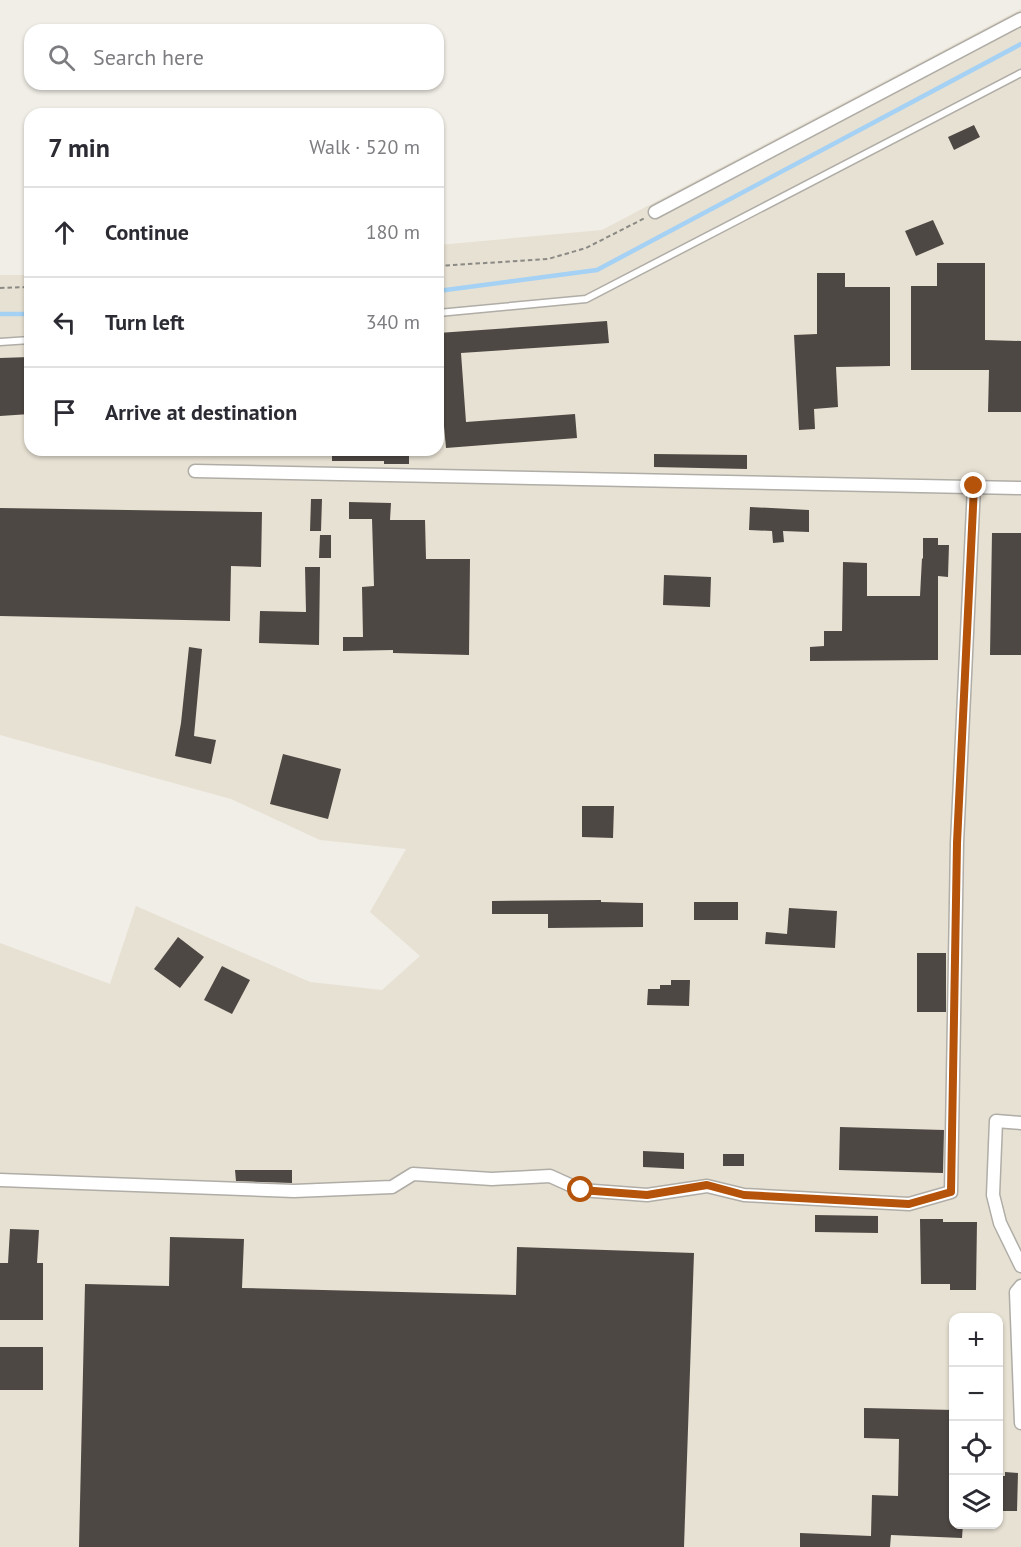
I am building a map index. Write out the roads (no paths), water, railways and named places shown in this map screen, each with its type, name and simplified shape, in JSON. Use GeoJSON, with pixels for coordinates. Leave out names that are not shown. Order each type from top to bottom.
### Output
{"type":"FeatureCollection","features":[{"type":"Feature","properties":{"kind":"street"},"geometry":{"type":"LineString","coordinates":[[655,212],[1021,19]]}},
{"type":"Feature","properties":{"kind":"street"},"geometry":{"type":"LineString","coordinates":[[195,471],[1021,488]]}},
{"type":"Feature","properties":{"kind":"street"},"geometry":{"type":"LineString","coordinates":[[0,1180],[294,1191],[392,1187],[413,1174],[492,1179],[550,1176],[581,1190],[647,1195],[707,1185],[744,1195],[909,1204],[951,1192],[957,843],[974,486]]}},
{"type":"Feature","properties":{"kind":"street"},"geometry":{"type":"LineString","coordinates":[[1020,1263],[1000,1223],[993,1196],[996,1121],[1021,1123]]}},
{"type":"Feature","properties":{"kind":"street"},"geometry":{"type":"LineString","coordinates":[[1021,1286],[1016,1292],[1021,1423]]}},
{"type":"Feature","properties":{"kind":"lane"},"geometry":{"type":"LineString","coordinates":[[444,312],[586,299],[1021,73]]}},
{"type":"Feature","properties":{"kind":"lane"},"geometry":{"type":"LineString","coordinates":[[0,342],[24,340]]}},
{"type":"Feature","properties":{"kind":"waterway"},"geometry":{"type":"LineString","coordinates":[[444,290],[597,270],[1021,44]]}},
{"type":"Feature","properties":{"kind":"waterway"},"geometry":{"type":"LineString","coordinates":[[0,314],[24,314]]}}]}
